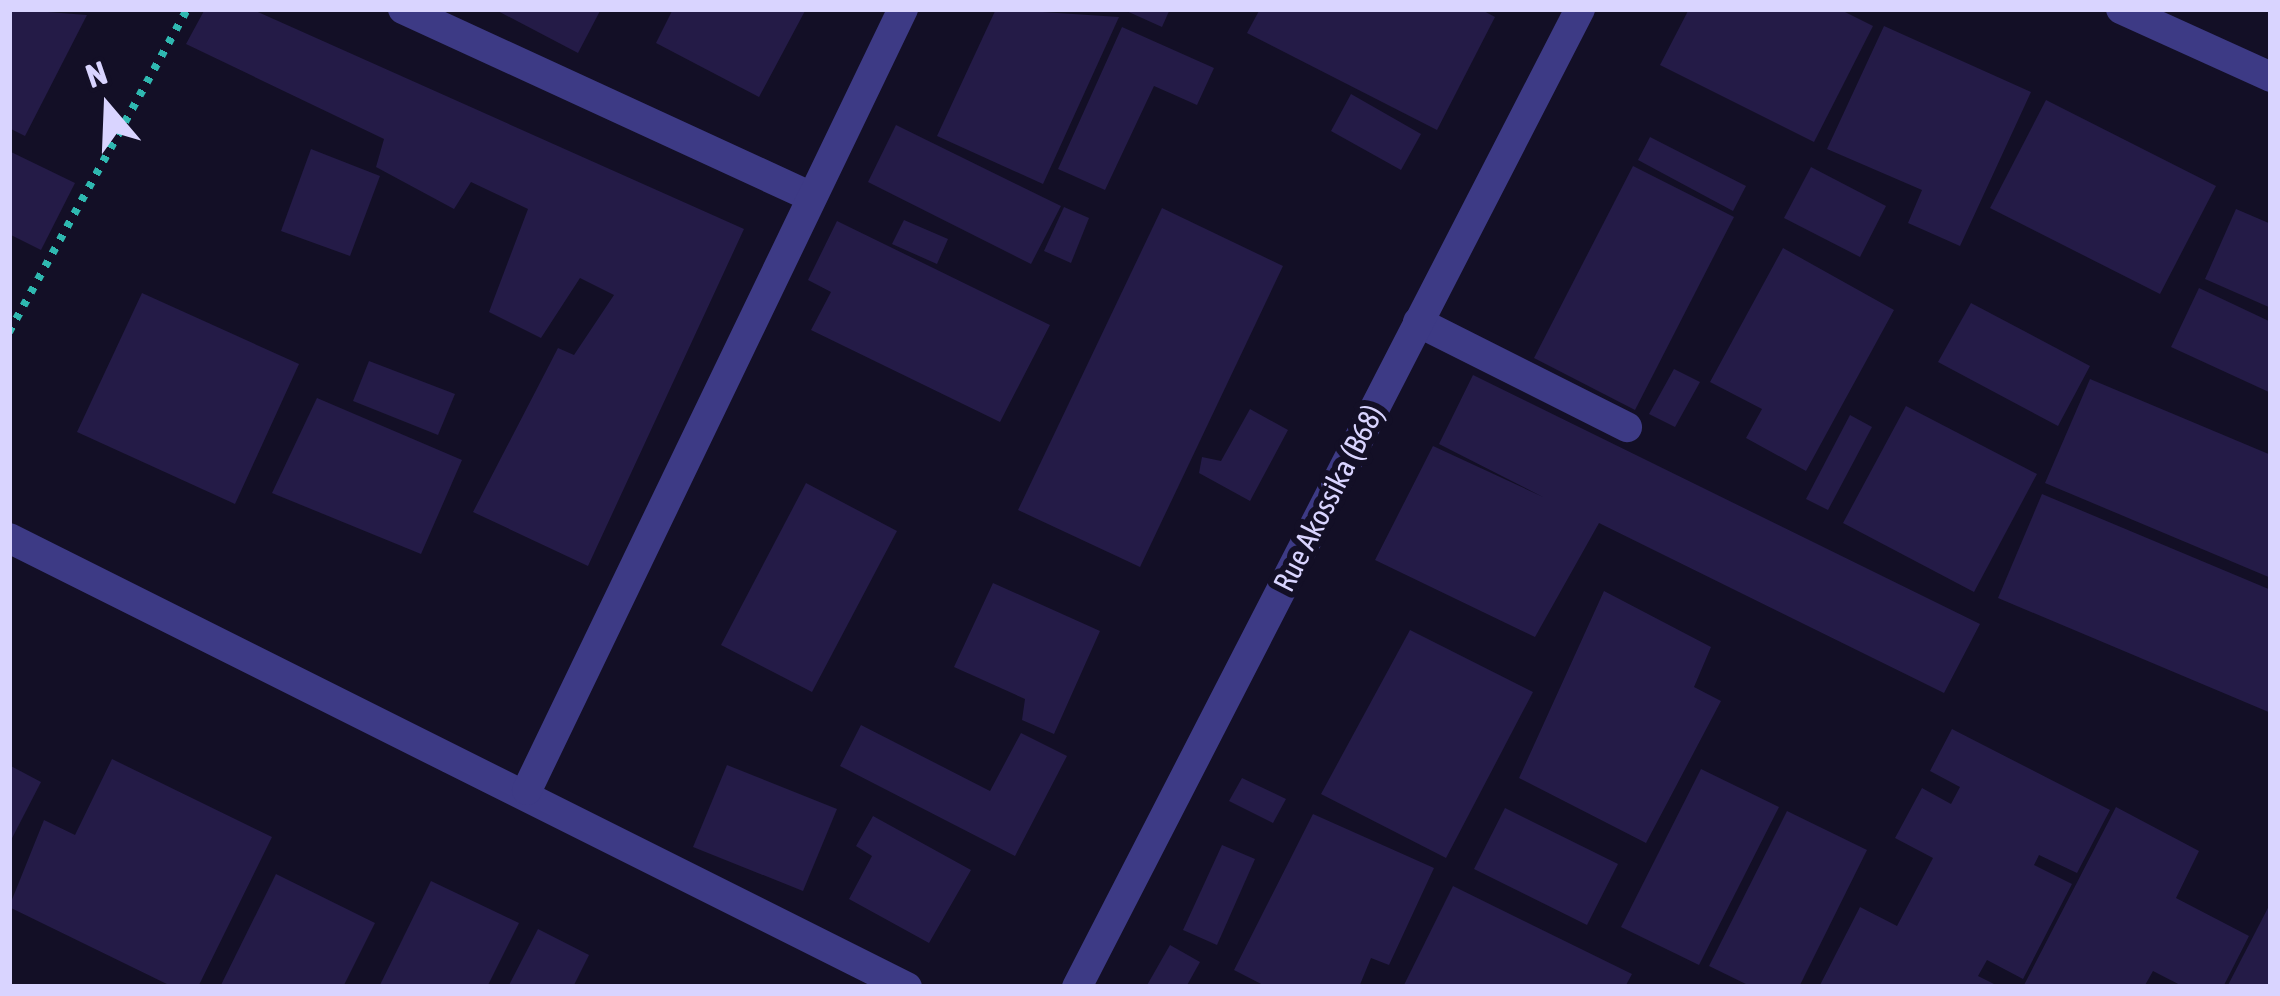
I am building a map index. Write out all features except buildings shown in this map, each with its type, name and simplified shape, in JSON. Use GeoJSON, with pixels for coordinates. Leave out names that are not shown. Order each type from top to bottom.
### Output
{"type":"FeatureCollection","features":[{"type":"Feature","properties":{"kind":"street"},"geometry":{"type":"LineString","coordinates":[[403,9],[811,197]]}},
{"type":"Feature","properties":{"kind":"street"},"geometry":{"type":"LineString","coordinates":[[527,790],[903,9]]}},
{"type":"Feature","properties":{"kind":"street","name":"Rue Akossika (B68)"},"geometry":{"type":"LineString","coordinates":[[1077,987],[1580,9]]}},
{"type":"Feature","properties":{"kind":"street"},"geometry":{"type":"LineString","coordinates":[[2121,9],[2271,77]]}},
{"type":"Feature","properties":{"kind":"street"},"geometry":{"type":"LineString","coordinates":[[1418,322],[1627,427]]}},
{"type":"Feature","properties":{"kind":"street"},"geometry":{"type":"LineString","coordinates":[[9,538],[527,790],[908,987]]}},
{"type":"Feature","properties":{"kind":"path"},"geometry":{"type":"LineString","coordinates":[[9,332],[187,9]]}}]}
